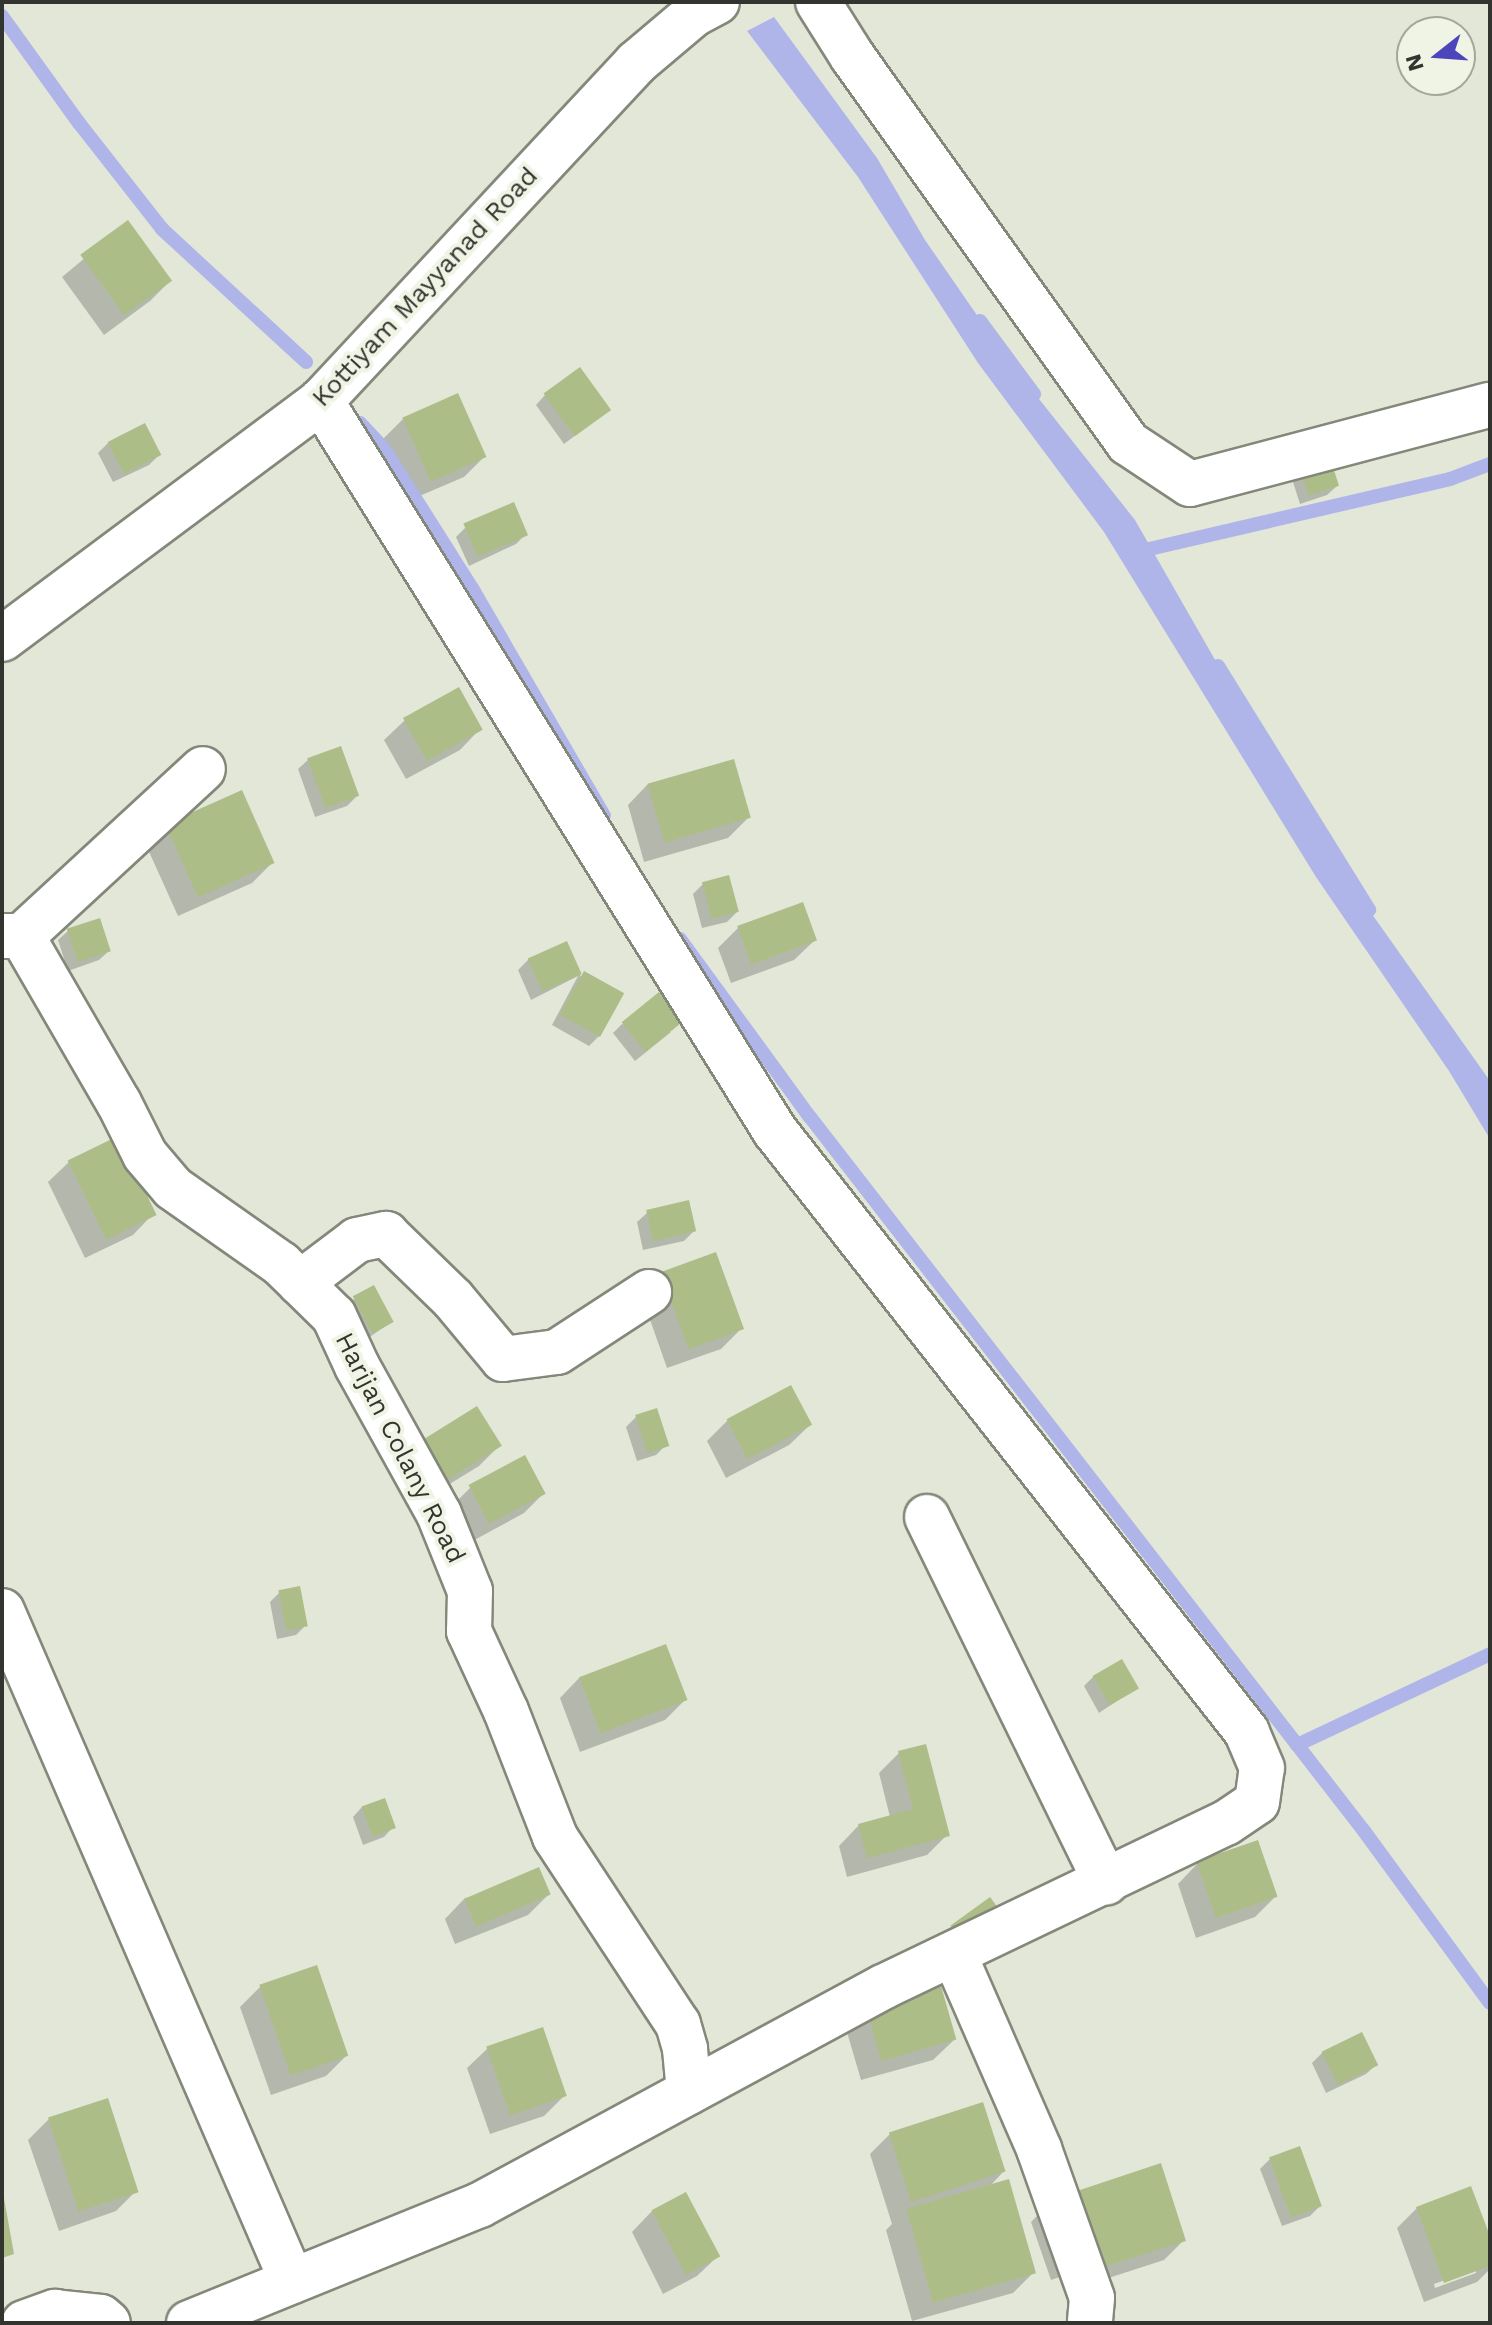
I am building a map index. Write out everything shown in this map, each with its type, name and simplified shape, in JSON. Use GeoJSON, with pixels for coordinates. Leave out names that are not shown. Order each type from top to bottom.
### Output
{"type":"FeatureCollection","features":[{"type":"Feature","properties":{"kind":"street","name":"Kottiyam Mayyanad Road"},"geometry":{"type":"LineString","coordinates":[[2,639],[321,401],[636,63],[694,14],[717,2]]}},
{"type":"Feature","properties":{"kind":"street"},"geometry":{"type":"LineString","coordinates":[[818,2],[852,56],[1128,443],[1190,484],[1490,405]]}},
{"type":"Feature","properties":{"kind":"street"},"geometry":{"type":"LineString","coordinates":[[189,2323],[480,2205],[883,1987],[1226,1823],[1257,1802],[1262,1768],[1247,1732],[775,1131],[321,401]]}},
{"type":"Feature","properties":{"kind":"street"},"geometry":{"type":"LineString","coordinates":[[12,936],[203,769]]}},
{"type":"Feature","properties":{"kind":"street","name":"Harijan Colany Road"},"geometry":{"type":"LineString","coordinates":[[12,936],[119,1103],[145,1155],[173,1188],[281,1264],[334,1316],[357,1366],[439,1514],[470,1591],[469,1631],[506,1711],[555,1837],[678,2024],[685,2049],[689,2092]]}},
{"type":"Feature","properties":{"kind":"street"},"geometry":{"type":"LineString","coordinates":[[300,1283],[357,1240],[386,1234],[453,1299],[503,1359],[557,1352],[649,1292]]}},
{"type":"Feature","properties":{"kind":"street"},"geometry":{"type":"LineString","coordinates":[[927,1517],[1106,1882]]}},
{"type":"Feature","properties":{"kind":"street"},"geometry":{"type":"LineString","coordinates":[[3,1617],[292,2281]]}},
{"type":"Feature","properties":{"kind":"street"},"geometry":{"type":"LineString","coordinates":[[954,1954],[1039,2149],[1092,2298],[1090,2323]]}},
{"type":"Feature","properties":{"kind":"street"},"geometry":{"type":"LineString","coordinates":[[24,2323],[55,2312],[101,2317],[108,2323]]}},
{"type":"Feature","properties":{"kind":"water"},"geometry":{"type":"Polygon","coordinates":[[[774,17],[877,158],[925,240],[1008,360],[1135,520],[1226,679],[1362,900],[1490,1081],[1490,1139],[1449,1071],[1316,877],[1104,532],[978,363],[858,177],[747,31],[774,17]]]}},
{"type":"Feature","properties":{"kind":"building"},"geometry":{"type":"Polygon","coordinates":[[[128,220],[172,281],[124,315],[80,255],[128,220]]]}},
{"type":"Feature","properties":{"kind":"building"},"geometry":{"type":"Polygon","coordinates":[[[580,367],[611,410],[575,436],[544,393],[580,367]]]}},
{"type":"Feature","properties":{"kind":"building"},"geometry":{"type":"Polygon","coordinates":[[[458,393],[486,457],[431,482],[402,418],[458,393]]]}},
{"type":"Feature","properties":{"kind":"building"},"geometry":{"type":"Polygon","coordinates":[[[145,423],[161,455],[124,474],[108,442],[145,423]]]}},
{"type":"Feature","properties":{"kind":"building"},"geometry":{"type":"Polygon","coordinates":[[[1331,461],[1339,486],[1309,496],[1301,471],[1331,461]]]}},
{"type":"Feature","properties":{"kind":"building"},"geometry":{"type":"Polygon","coordinates":[[[514,502],[528,535],[477,557],[463,523],[514,502]]]}},
{"type":"Feature","properties":{"kind":"building"},"geometry":{"type":"Polygon","coordinates":[[[459,687],[483,730],[427,761],[403,718],[459,687]]]}},
{"type":"Feature","properties":{"kind":"building"},"geometry":{"type":"Polygon","coordinates":[[[341,746],[359,796],[325,808],[307,758],[341,746]]]}},
{"type":"Feature","properties":{"kind":"building"},"geometry":{"type":"Polygon","coordinates":[[[734,759],[751,818],[664,842],[647,784],[734,759]]]}},
{"type":"Feature","properties":{"kind":"building"},"geometry":{"type":"Polygon","coordinates":[[[242,790],[275,863],[198,897],[165,824],[242,790]]]}},
{"type":"Feature","properties":{"kind":"building"},"geometry":{"type":"Polygon","coordinates":[[[729,875],[739,912],[712,919],[702,882],[729,875]]]}},
{"type":"Feature","properties":{"kind":"building"},"geometry":{"type":"Polygon","coordinates":[[[803,902],[817,941],[751,964],[737,926],[803,902]]]}},
{"type":"Feature","properties":{"kind":"building"},"geometry":{"type":"Polygon","coordinates":[[[100,918],[111,951],[78,962],[67,929],[100,918]]]}},
{"type":"Feature","properties":{"kind":"building"},"geometry":{"type":"Polygon","coordinates":[[[567,941],[582,974],[542,991],[528,958],[567,941]]]}},
{"type":"Feature","properties":{"kind":"building"},"geometry":{"type":"Polygon","coordinates":[[[584,971],[624,993],[600,1037],[560,1015],[584,971]]]}},
{"type":"Feature","properties":{"kind":"building"},"geometry":{"type":"Polygon","coordinates":[[[659,992],[683,1022],[646,1052],[622,1022],[659,992]]]}},
{"type":"Feature","properties":{"kind":"building"},"geometry":{"type":"Polygon","coordinates":[[[118,1136],[157,1215],[106,1240],[68,1161],[118,1136]]]}},
{"type":"Feature","properties":{"kind":"building"},"geometry":{"type":"Polygon","coordinates":[[[689,1200],[696,1231],[653,1241],[646,1210],[689,1200]]]}},
{"type":"Feature","properties":{"kind":"building"},"geometry":{"type":"Polygon","coordinates":[[[716,1252],[744,1329],[689,1349],[661,1272],[716,1252]]]}},
{"type":"Feature","properties":{"kind":"building"},"geometry":{"type":"Polygon","coordinates":[[[374,1285],[394,1322],[373,1333],[353,1296],[374,1285]]]}},
{"type":"Feature","properties":{"kind":"building"},"geometry":{"type":"Polygon","coordinates":[[[791,1385],[812,1425],[748,1459],[727,1419],[791,1385]]]}},
{"type":"Feature","properties":{"kind":"building"},"geometry":{"type":"Polygon","coordinates":[[[477,1406],[502,1446],[443,1482],[418,1443],[477,1406]]]}},
{"type":"Feature","properties":{"kind":"building"},"geometry":{"type":"Polygon","coordinates":[[[657,1408],[669,1446],[647,1453],[635,1415],[657,1408]]]}},
{"type":"Feature","properties":{"kind":"building"},"geometry":{"type":"Polygon","coordinates":[[[525,1455],[546,1494],[489,1524],[468,1485],[525,1455]]]}},
{"type":"Feature","properties":{"kind":"building"},"geometry":{"type":"Polygon","coordinates":[[[300,1586],[308,1626],[286,1630],[278,1590],[300,1586]]]}},
{"type":"Feature","properties":{"kind":"building"},"geometry":{"type":"Polygon","coordinates":[[[666,1644],[688,1700],[601,1733],[579,1677],[666,1644]]]}},
{"type":"Feature","properties":{"kind":"building"},"geometry":{"type":"Polygon","coordinates":[[[1122,1659],[1139,1688],[1110,1705],[1093,1676],[1122,1659]]]}},
{"type":"Feature","properties":{"kind":"building"},"geometry":{"type":"Polygon","coordinates":[[[926,1744],[950,1836],[867,1858],[858,1824],[913,1809],[898,1751],[926,1744]]]}},
{"type":"Feature","properties":{"kind":"building"},"geometry":{"type":"Polygon","coordinates":[[[385,1798],[396,1828],[372,1837],[362,1807],[385,1798]]]}},
{"type":"Feature","properties":{"kind":"building"},"geometry":{"type":"Polygon","coordinates":[[[1258,1840],[1278,1897],[1216,1918],[1197,1861],[1258,1840]]]}},
{"type":"Feature","properties":{"kind":"building"},"geometry":{"type":"Polygon","coordinates":[[[539,1867],[551,1895],[476,1926],[464,1899],[539,1867]]]}},
{"type":"Feature","properties":{"kind":"building"},"geometry":{"type":"Polygon","coordinates":[[[990,1897],[1007,1920],[967,1949],[950,1926],[990,1897]]]}},
{"type":"Feature","properties":{"kind":"building"},"geometry":{"type":"Polygon","coordinates":[[[317,1965],[348,2056],[291,2076],[259,1985],[317,1965]]]}},
{"type":"Feature","properties":{"kind":"building"},"geometry":{"type":"Polygon","coordinates":[[[939,1979],[956,2040],[881,2061],[864,2000],[939,1979]]]}},
{"type":"Feature","properties":{"kind":"building"},"geometry":{"type":"Polygon","coordinates":[[[543,2027],[567,2096],[510,2116],[486,2047],[543,2027]]]}},
{"type":"Feature","properties":{"kind":"building"},"geometry":{"type":"Polygon","coordinates":[[[1362,2032],[1378,2065],[1338,2085],[1322,2052],[1362,2032]]]}},
{"type":"Feature","properties":{"kind":"building"},"geometry":{"type":"Polygon","coordinates":[[[108,2098],[139,2192],[79,2212],[48,2117],[108,2098]]]}},
{"type":"Feature","properties":{"kind":"building"},"geometry":{"type":"Polygon","coordinates":[[[983,2102],[1006,2171],[911,2202],[889,2133],[983,2102]]]}},
{"type":"Feature","properties":{"kind":"building"},"geometry":{"type":"Polygon","coordinates":[[[1300,2146],[1322,2206],[1291,2217],[1269,2157],[1300,2146]]]}},
{"type":"Feature","properties":{"kind":"building"},"geometry":{"type":"Polygon","coordinates":[[[1161,2163],[1186,2241],[1107,2266],[1102,2251],[1071,2261],[1050,2200],[1161,2163]]]}},
{"type":"Feature","properties":{"kind":"building"},"geometry":{"type":"Polygon","coordinates":[[[1009,2179],[1036,2273],[933,2303],[906,2208],[1009,2179]]]}},
{"type":"Feature","properties":{"kind":"building"},"geometry":{"type":"Polygon","coordinates":[[[1471,2186],[1490,2236],[1490,2266],[1444,2283],[1416,2207],[1471,2186]]]}},
{"type":"Feature","properties":{"kind":"building"},"geometry":{"type":"Polygon","coordinates":[[[2,2187],[14,2254],[2,2258],[2,2187]]]}},
{"type":"Feature","properties":{"kind":"building"},"geometry":{"type":"Polygon","coordinates":[[[686,2192],[720,2256],[686,2275],[652,2210],[686,2192]]]}},
{"type":"Feature","properties":{"kind":"waterway"},"geometry":{"type":"LineString","coordinates":[[2,16],[79,123],[162,229],[306,362]]}},
{"type":"Feature","properties":{"kind":"waterway"},"geometry":{"type":"LineString","coordinates":[[980,321],[1034,394]]}},
{"type":"Feature","properties":{"kind":"waterway"},"geometry":{"type":"LineString","coordinates":[[360,423],[384,449],[472,588],[604,816]]}},
{"type":"Feature","properties":{"kind":"waterway"},"geometry":{"type":"LineString","coordinates":[[1145,550],[1450,479],[1490,464]]}},
{"type":"Feature","properties":{"kind":"waterway"},"geometry":{"type":"LineString","coordinates":[[1218,666],[1369,910]]}},
{"type":"Feature","properties":{"kind":"waterway"},"geometry":{"type":"LineString","coordinates":[[680,939],[810,1117],[1364,1831],[1490,2003]]}},
{"type":"Feature","properties":{"kind":"waterway"},"geometry":{"type":"LineString","coordinates":[[1297,1745],[1490,1654]]}}]}
